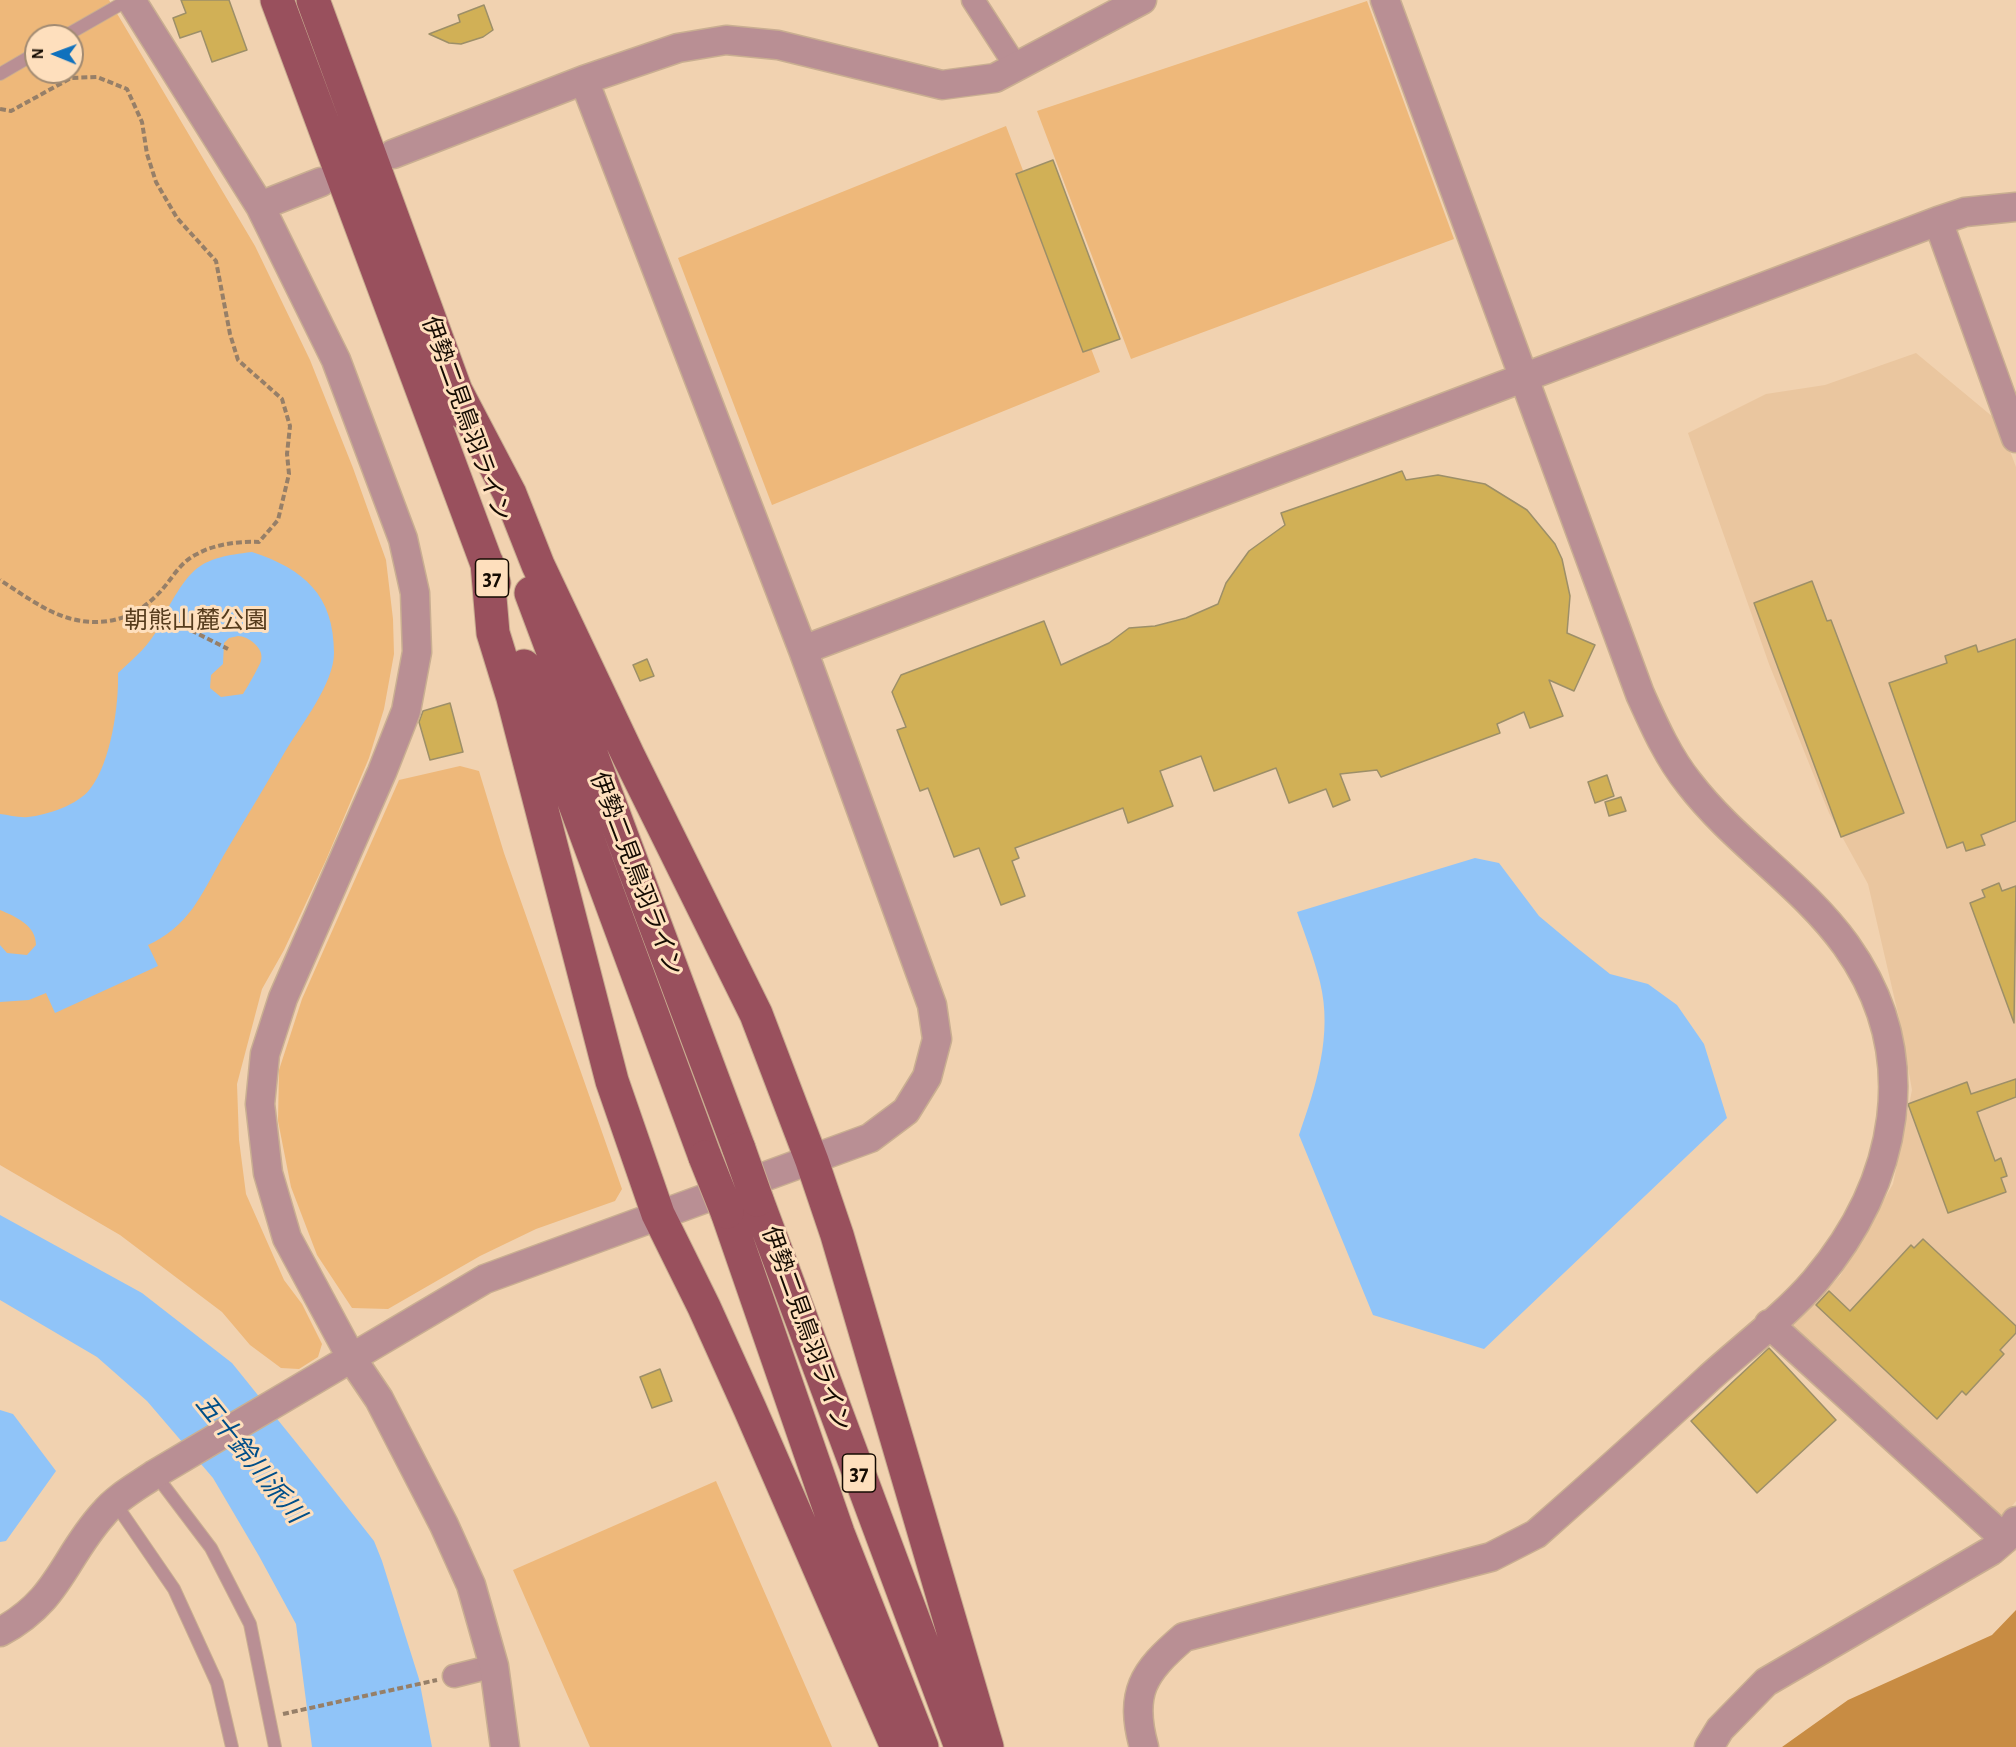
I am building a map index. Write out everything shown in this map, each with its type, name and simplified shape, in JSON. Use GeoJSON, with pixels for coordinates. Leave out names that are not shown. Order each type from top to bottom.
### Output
{"type":"FeatureCollection","features":[{"type":"Feature","properties":{"kind":"main road","name":"伊勢二見鳥羽ライン"},"geometry":{"type":"LineString","coordinates":[[277,0],[727,1212],[838,1533],[922,1747]]}},
{"type":"Feature","properties":{"kind":"main road","name":"伊勢二見鳥羽ライン"},"geometry":{"type":"LineString","coordinates":[[314,0],[456,391],[961,1747]]}},
{"type":"Feature","properties":{"kind":"main road"},"geometry":{"type":"LineString","coordinates":[[456,391],[510,494],[538,565],[628,755],[756,1014],[812,1161],[837,1235],[987,1747]]}},
{"type":"Feature","properties":{"kind":"main road"},"geometry":{"type":"LineString","coordinates":[[486,563],[493,633],[516,709],[612,1081],[658,1214],[746,1399],[897,1747]]}},
{"type":"Feature","properties":{"kind":"street"},"geometry":{"type":"LineString","coordinates":[[129,0],[260,206],[336,360],[403,539],[415,593],[417,652],[406,711],[382,772],[283,998],[265,1054],[260,1104],[268,1173],[287,1238],[352,1359],[379,1399],[444,1525],[471,1585],[494,1666],[505,1747]]}},
{"type":"Feature","properties":{"kind":"street"},"geometry":{"type":"LineString","coordinates":[[973,0],[1017,69]]}},
{"type":"Feature","properties":{"kind":"street"},"geometry":{"type":"LineString","coordinates":[[393,154],[584,80],[678,48],[726,40],[778,45],[942,85],[995,78],[1017,69],[1142,0]]}},
{"type":"Feature","properties":{"kind":"street"},"geometry":{"type":"LineString","coordinates":[[1144,1747],[1137,1723],[1137,1696],[1160,1658],[1184,1637],[1491,1557],[1536,1534],[1813,1283],[1837,1254],[1873,1192],[1884,1160],[1893,1117],[1893,1078],[1881,1013],[1871,987],[1845,944],[1814,909],[1720,818],[1689,783],[1671,756],[1640,694],[1385,0]]}},
{"type":"Feature","properties":{"kind":"street"},"geometry":{"type":"LineString","coordinates":[[0,1632],[17,1623],[46,1599],[104,1512],[155,1474],[485,1279],[870,1138],[906,1111],[927,1077],[937,1039],[932,1005],[803,650],[584,80]]}},
{"type":"Feature","properties":{"kind":"street"},"geometry":{"type":"LineString","coordinates":[[260,206],[321,182]]}},
{"type":"Feature","properties":{"kind":"street"},"geometry":{"type":"LineString","coordinates":[[803,650],[1938,221],[1965,212],[2016,207]]}},
{"type":"Feature","properties":{"kind":"street"},"geometry":{"type":"LineString","coordinates":[[1938,221],[2016,438]]}},
{"type":"Feature","properties":{"kind":"street"},"geometry":{"type":"LineString","coordinates":[[1709,1747],[1720,1729],[1766,1682],[1991,1551],[2010,1530],[1769,1324]]}},
{"type":"Feature","properties":{"kind":"street"},"geometry":{"type":"LineString","coordinates":[[454,1676],[494,1666]]}},
{"type":"Feature","properties":{"kind":"lane"},"geometry":{"type":"LineString","coordinates":[[84,25],[129,0]]}},
{"type":"Feature","properties":{"kind":"lane"},"geometry":{"type":"LineString","coordinates":[[0,74],[24,60]]}},
{"type":"Feature","properties":{"kind":"lane"},"geometry":{"type":"LineString","coordinates":[[155,1474],[211,1548],[250,1624],[276,1747]]}},
{"type":"Feature","properties":{"kind":"lane"},"geometry":{"type":"LineString","coordinates":[[115,1503],[174,1589],[217,1683],[232,1747]]}},
{"type":"Feature","properties":{"kind":"path"},"geometry":{"type":"LineString","coordinates":[[0,109],[11,111],[71,78],[97,77],[127,89],[142,122],[147,154],[156,182],[177,218],[216,261],[230,334],[238,360],[282,399],[290,426],[287,454],[289,474],[278,520],[259,542],[240,541],[197,554],[176,570],[157,596],[113,622],[72,619],[50,610],[0,580]]}},
{"type":"Feature","properties":{"kind":"path"},"geometry":{"type":"LineString","coordinates":[[142,606],[228,649]]}},
{"type":"Feature","properties":{"kind":"path"},"geometry":{"type":"LineString","coordinates":[[271,1717],[454,1676]]}},
{"type":"Feature","properties":{"kind":"shaded area"},"geometry":{"type":"Polygon","coordinates":[[[1916,353],[1999,422],[2016,467],[2016,1501],[1998,1524],[1790,1326],[1840,1276],[1893,1184],[1912,1090],[1899,1018],[1868,884],[1829,813],[1769,664],[1688,433],[1766,394],[1825,385],[1916,353]]]}},
{"type":"Feature","properties":{"kind":"shaded area"},"geometry":{"type":"Polygon","coordinates":[[[2016,1610],[2016,1747],[1782,1747],[1848,1700],[1992,1635],[2016,1610]]]}},
{"type":"Feature","properties":{"kind":"green space","name":"朝熊山麓公園"},"geometry":{"type":"Polygon","coordinates":[[[0,0],[109,0],[255,246],[310,360],[353,468],[386,560],[393,619],[394,654],[384,709],[369,758],[326,860],[284,950],[262,989],[237,1084],[239,1140],[246,1194],[284,1280],[302,1304],[322,1344],[318,1357],[299,1369],[281,1368],[250,1345],[222,1312],[120,1235],[0,1165],[0,0]]]}},
{"type":"Feature","properties":{"kind":"green space"},"geometry":{"type":"Polygon","coordinates":[[[1367,1],[1454,239],[1131,359],[1037,111],[1367,1]]]}},
{"type":"Feature","properties":{"kind":"green space"},"geometry":{"type":"Polygon","coordinates":[[[1006,126],[1100,372],[772,505],[678,258],[1006,126]]]}},
{"type":"Feature","properties":{"kind":"green space"},"geometry":{"type":"Polygon","coordinates":[[[460,766],[479,771],[504,853],[622,1189],[615,1201],[536,1229],[480,1256],[388,1309],[352,1308],[317,1255],[291,1187],[278,1121],[279,1070],[302,999],[399,780],[460,766]]]}},
{"type":"Feature","properties":{"kind":"green space"},"geometry":{"type":"Polygon","coordinates":[[[716,1481],[832,1747],[590,1747],[513,1570],[716,1481]]]}},
{"type":"Feature","properties":{"kind":"water"},"geometry":{"type":"Polygon","coordinates":[[[252,552],[287,567],[301,576],[322,600],[333,633],[334,653],[333,665],[323,690],[193,908],[173,930],[148,945],[158,966],[55,1013],[46,993],[29,1000],[0,1002],[0,945],[7,953],[27,955],[36,945],[33,932],[29,927],[0,910],[0,814],[18,817],[36,816],[62,808],[85,795],[97,778],[108,749],[117,701],[118,673],[146,645],[160,625],[165,626],[170,618],[167,610],[191,574],[209,561],[252,552]],[[242,637],[229,638],[224,643],[223,664],[211,675],[210,688],[221,697],[243,694],[261,661],[262,656],[258,647],[251,640],[242,637]]]}},
{"type":"Feature","properties":{"kind":"water"},"geometry":{"type":"Polygon","coordinates":[[[1475,858],[1499,863],[1539,916],[1610,974],[1648,984],[1677,1005],[1704,1044],[1727,1118],[1484,1349],[1373,1315],[1299,1135],[1317,1079],[1325,1021],[1320,982],[1297,912],[1475,858]]]}},
{"type":"Feature","properties":{"kind":"water","name":"五十鈴川派川"},"geometry":{"type":"Polygon","coordinates":[[[0,1215],[142,1293],[232,1363],[374,1541],[419,1679],[432,1747],[312,1747],[296,1624],[259,1556],[213,1478],[147,1401],[97,1357],[0,1300],[0,1215]]]}},
{"type":"Feature","properties":{"kind":"water"},"geometry":{"type":"Polygon","coordinates":[[[0,1410],[13,1414],[56,1471],[6,1541],[0,1542],[0,1410]]]}},
{"type":"Feature","properties":{"kind":"building"},"geometry":{"type":"Polygon","coordinates":[[[181,0],[229,0],[247,50],[212,62],[201,31],[180,38],[173,18],[186,13],[181,0]]]}},
{"type":"Feature","properties":{"kind":"building"},"geometry":{"type":"Polygon","coordinates":[[[484,5],[493,30],[483,37],[461,44],[449,43],[429,34],[460,22],[458,15],[484,5]]]}},
{"type":"Feature","properties":{"kind":"building"},"geometry":{"type":"Polygon","coordinates":[[[1053,160],[1120,339],[1083,352],[1016,174],[1053,160]]]}},
{"type":"Feature","properties":{"kind":"building"},"geometry":{"type":"Polygon","coordinates":[[[1402,471],[1406,480],[1438,475],[1485,484],[1527,510],[1555,544],[1562,559],[1570,596],[1567,633],[1595,645],[1574,691],[1549,680],[1563,716],[1530,728],[1524,712],[1497,724],[1500,733],[1381,777],[1377,770],[1340,774],[1350,800],[1333,807],[1326,789],[1289,803],[1276,768],[1214,791],[1201,756],[1160,771],[1173,806],[1128,823],[1123,808],[1015,848],[1019,858],[1012,861],[1025,896],[1001,905],[979,848],[954,857],[928,788],[920,791],[897,730],[906,727],[892,692],[901,675],[1044,621],[1061,665],[1109,643],[1129,628],[1155,626],[1186,618],[1218,604],[1226,583],[1249,551],[1285,525],[1281,513],[1402,471]]]}},
{"type":"Feature","properties":{"kind":"building"},"geometry":{"type":"Polygon","coordinates":[[[1812,581],[1827,621],[1831,620],[1904,813],[1841,837],[1754,603],[1812,581]]]}},
{"type":"Feature","properties":{"kind":"building"},"geometry":{"type":"Polygon","coordinates":[[[2016,639],[2016,821],[1981,835],[1985,845],[1966,851],[1963,842],[1947,848],[1889,683],[1947,663],[1945,656],[1976,645],[1978,652],[2016,639]]]}},
{"type":"Feature","properties":{"kind":"building"},"geometry":{"type":"Polygon","coordinates":[[[647,659],[654,676],[640,681],[633,665],[647,659]]]}},
{"type":"Feature","properties":{"kind":"building"},"geometry":{"type":"Polygon","coordinates":[[[450,703],[463,752],[430,760],[419,722],[423,711],[450,703]]]}},
{"type":"Feature","properties":{"kind":"building"},"geometry":{"type":"Polygon","coordinates":[[[1607,775],[1614,796],[1595,803],[1588,782],[1607,775]]]}},
{"type":"Feature","properties":{"kind":"building"},"geometry":{"type":"Polygon","coordinates":[[[1621,797],[1626,811],[1609,816],[1605,802],[1621,797]]]}},
{"type":"Feature","properties":{"kind":"building"},"geometry":{"type":"Polygon","coordinates":[[[1999,883],[2002,891],[2016,886],[2014,1023],[1970,903],[1985,897],[1982,890],[1999,883]]]}},
{"type":"Feature","properties":{"kind":"building"},"geometry":{"type":"Polygon","coordinates":[[[2016,1079],[2016,1097],[1977,1112],[1995,1161],[2001,1158],[2007,1176],[2001,1178],[2006,1192],[1948,1213],[1908,1104],[1967,1082],[1971,1094],[2016,1079]]]}},
{"type":"Feature","properties":{"kind":"building"},"geometry":{"type":"Polygon","coordinates":[[[1923,1239],[2016,1326],[2016,1333],[2000,1350],[2004,1354],[1966,1395],[1962,1391],[1937,1419],[1816,1305],[1829,1291],[1850,1311],[1911,1245],[1914,1248],[1923,1239]]]}},
{"type":"Feature","properties":{"kind":"building"},"geometry":{"type":"Polygon","coordinates":[[[1769,1348],[1836,1420],[1757,1493],[1691,1421],[1769,1348]]]}},
{"type":"Feature","properties":{"kind":"building"},"geometry":{"type":"Polygon","coordinates":[[[660,1369],[672,1401],[652,1408],[640,1377],[660,1369]]]}}]}
